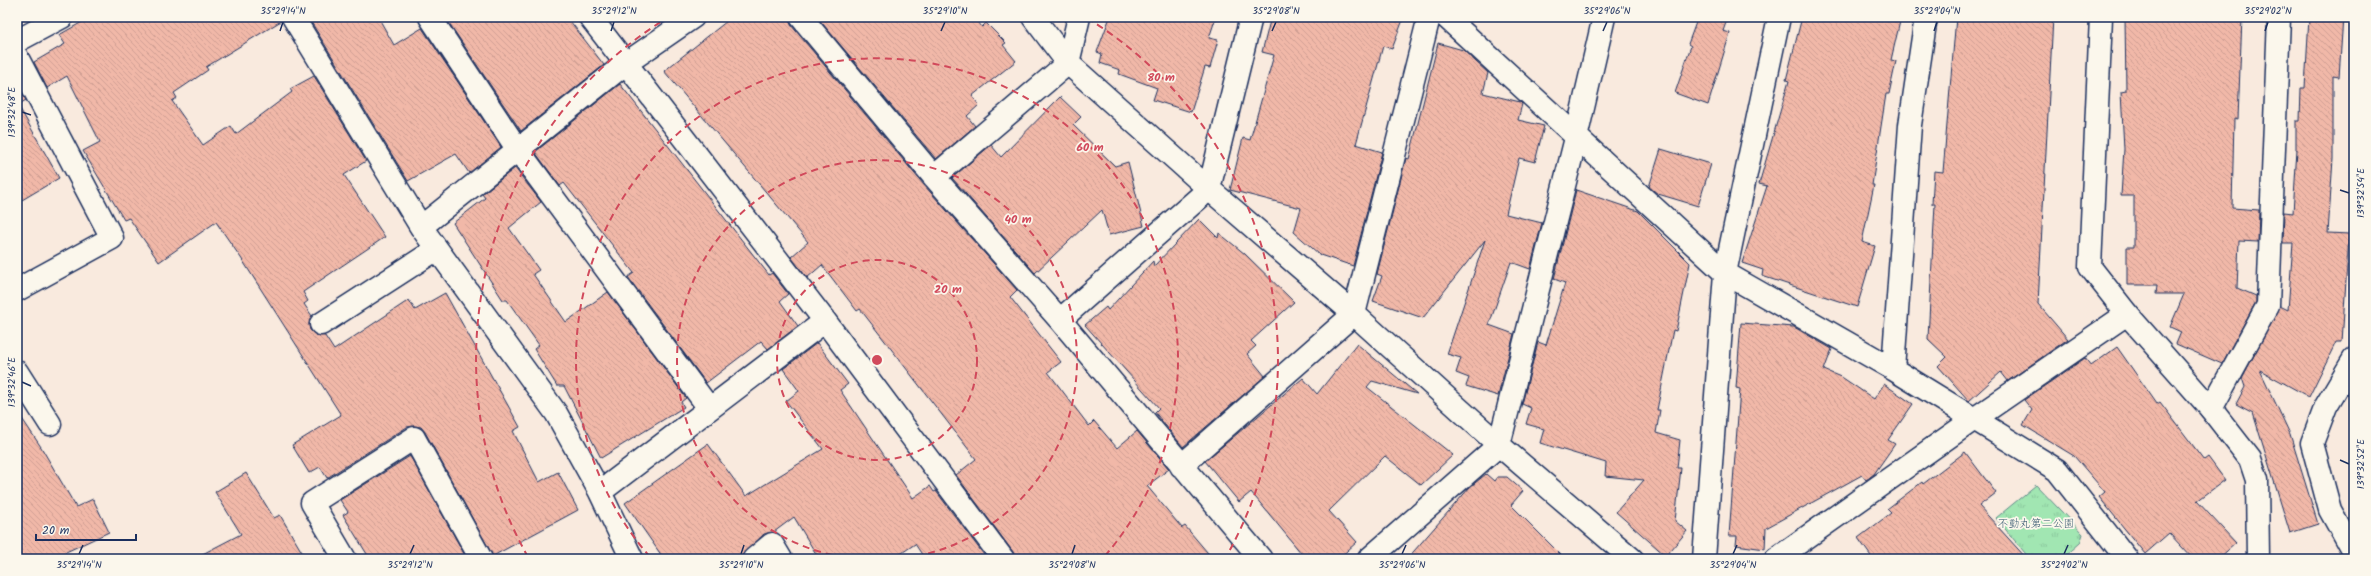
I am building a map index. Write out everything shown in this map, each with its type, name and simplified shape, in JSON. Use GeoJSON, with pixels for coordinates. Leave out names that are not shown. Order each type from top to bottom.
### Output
{"type":"FeatureCollection","features":[{"type":"Feature","properties":{"kind":"street"},"geometry":{"type":"LineString","coordinates":[[293,17],[421,227],[556,413],[600,492],[632,559]]}},
{"type":"Feature","properties":{"kind":"street"},"geometry":{"type":"LineString","coordinates":[[430,17],[518,150],[709,408]]}},
{"type":"Feature","properties":{"kind":"street"},"geometry":{"type":"LineString","coordinates":[[590,17],[826,321],[1003,559]]}},
{"type":"Feature","properties":{"kind":"street"},"geometry":{"type":"LineString","coordinates":[[421,227],[625,64],[693,17]]}},
{"type":"Feature","properties":{"kind":"street"},"geometry":{"type":"LineString","coordinates":[[801,17],[934,177],[1060,320],[1262,559]]}},
{"type":"Feature","properties":{"kind":"street"},"geometry":{"type":"LineString","coordinates":[[1033,17],[1068,62],[1209,189],[1354,314],[1499,445],[1632,559]]}},
{"type":"Feature","properties":{"kind":"street"},"geometry":{"type":"LineString","coordinates":[[934,177],[1068,62],[1079,17]]}},
{"type":"Feature","properties":{"kind":"street"},"geometry":{"type":"LineString","coordinates":[[1060,320],[1209,189],[1252,17]]}},
{"type":"Feature","properties":{"kind":"street"},"geometry":{"type":"LineString","coordinates":[[1182,466],[1354,314],[1429,17]]}},
{"type":"Feature","properties":{"kind":"street"},"geometry":{"type":"LineString","coordinates":[[1446,17],[1576,138],[1725,273],[1893,369],[2057,470],[2127,559]]}},
{"type":"Feature","properties":{"kind":"street"},"geometry":{"type":"LineString","coordinates":[[1369,559],[1499,445],[1576,138],[1604,17]]}},
{"type":"Feature","properties":{"kind":"street"},"geometry":{"type":"LineString","coordinates":[[1704,559],[1725,273],[1779,17]]}},
{"type":"Feature","properties":{"kind":"street"},"geometry":{"type":"LineString","coordinates":[[1893,369],[1910,126],[1926,17]]}},
{"type":"Feature","properties":{"kind":"street"},"geometry":{"type":"LineString","coordinates":[[2101,17],[2090,267],[2127,314],[2211,409],[2250,459],[2257,480],[2258,559]]}},
{"type":"Feature","properties":{"kind":"street"},"geometry":{"type":"LineString","coordinates":[[2211,409],[2268,305],[2279,17]]}},
{"type":"Feature","properties":{"kind":"street"},"geometry":{"type":"LineString","coordinates":[[17,41],[57,18]]}},
{"type":"Feature","properties":{"kind":"street"},"geometry":{"type":"LineString","coordinates":[[17,57],[112,238],[17,290]]}},
{"type":"Feature","properties":{"kind":"street"},"geometry":{"type":"LineString","coordinates":[[321,324],[437,249]]}},
{"type":"Feature","properties":{"kind":"street"},"geometry":{"type":"LineString","coordinates":[[1776,559],[1974,419],[2127,314]]}},
{"type":"Feature","properties":{"kind":"street"},"geometry":{"type":"LineString","coordinates":[[600,492],[709,408],[826,321]]}},
{"type":"Feature","properties":{"kind":"street"},"geometry":{"type":"LineString","coordinates":[[2354,359],[2326,406],[2312,443],[2330,510],[2354,553]]}},
{"type":"Feature","properties":{"kind":"street"},"geometry":{"type":"LineString","coordinates":[[17,372],[50,424]]}},
{"type":"Feature","properties":{"kind":"street"},"geometry":{"type":"LineString","coordinates":[[345,559],[312,503],[414,438],[481,559]]}},
{"type":"Feature","properties":{"kind":"street"},"geometry":{"type":"LineString","coordinates":[[754,559],[772,544],[782,559]]}},
{"type":"Feature","properties":{"kind":"green space","name":"不動丸第二公園"},"geometry":{"type":"Polygon","coordinates":[[[2036,485],[2083,534],[2080,543],[2062,559],[2030,559],[1996,518],[2036,485]]]}},
{"type":"Feature","properties":{"kind":"building"},"geometry":{"type":"Polygon","coordinates":[[[91,17],[281,17],[281,21],[206,67],[208,70],[174,93],[177,98],[172,101],[203,145],[231,126],[236,134],[292,92],[290,89],[314,76],[366,161],[344,175],[385,237],[303,292],[308,301],[304,304],[312,316],[309,324],[310,330],[316,335],[325,336],[334,350],[409,300],[415,310],[445,293],[520,427],[513,431],[539,482],[558,472],[578,510],[493,556],[425,432],[421,427],[414,426],[407,427],[327,478],[320,467],[309,473],[292,445],[341,415],[241,258],[216,222],[159,262],[129,218],[124,220],[83,151],[100,142],[67,76],[47,88],[34,62],[65,44],[59,35],[91,17]]]}},
{"type":"Feature","properties":{"kind":"building"},"geometry":{"type":"Polygon","coordinates":[[[308,17],[378,17],[394,45],[422,28],[501,147],[469,173],[456,154],[408,181],[308,17]]]}},
{"type":"Feature","properties":{"kind":"building"},"geometry":{"type":"Polygon","coordinates":[[[445,17],[567,17],[604,65],[521,131],[445,17]]]}},
{"type":"Feature","properties":{"kind":"building"},"geometry":{"type":"Polygon","coordinates":[[[732,17],[789,17],[791,25],[924,185],[1017,290],[1010,297],[1061,362],[1048,372],[1089,426],[1094,421],[1117,448],[1137,431],[1169,469],[1147,486],[1182,528],[1185,526],[1213,559],[1015,559],[1013,552],[956,475],[976,459],[860,309],[857,311],[822,265],[807,278],[791,257],[808,242],[664,71],[732,17]]]}},
{"type":"Feature","properties":{"kind":"building"},"geometry":{"type":"Polygon","coordinates":[[[817,17],[974,17],[982,27],[986,23],[1006,43],[1003,45],[1016,61],[972,96],[979,105],[967,116],[975,126],[936,159],[817,17]]]}},
{"type":"Feature","properties":{"kind":"building"},"geometry":{"type":"Polygon","coordinates":[[[1110,17],[1216,17],[1209,38],[1218,40],[1210,68],[1205,67],[1191,112],[1153,100],[1157,88],[1119,74],[1120,70],[1100,63],[1102,54],[1097,52],[1110,17]]]}},
{"type":"Feature","properties":{"kind":"building"},"geometry":{"type":"Polygon","coordinates":[[[1271,17],[1404,17],[1392,49],[1383,46],[1356,144],[1382,152],[1353,266],[1320,255],[1294,232],[1301,208],[1230,190],[1243,138],[1250,140],[1274,55],[1262,52],[1271,17]]]}},
{"type":"Feature","properties":{"kind":"building"},"geometry":{"type":"Polygon","coordinates":[[[1698,17],[1728,17],[1723,31],[1730,33],[1708,105],[1675,93],[1691,46],[1688,44],[1698,17]]]}},
{"type":"Feature","properties":{"kind":"building"},"geometry":{"type":"Polygon","coordinates":[[[1802,17],[1901,17],[1891,60],[1896,61],[1889,94],[1886,94],[1872,185],[1874,185],[1862,242],[1875,246],[1857,307],[1762,276],[1763,270],[1742,263],[1767,186],[1759,184],[1789,81],[1786,80],[1802,17]]]}},
{"type":"Feature","properties":{"kind":"building"},"geometry":{"type":"Polygon","coordinates":[[[1956,17],[2053,17],[2038,304],[2068,339],[2008,381],[2001,372],[1969,401],[1938,366],[1947,357],[1928,339],[1935,204],[1932,204],[1934,171],[1943,172],[1956,17]]]}},
{"type":"Feature","properties":{"kind":"building"},"geometry":{"type":"Polygon","coordinates":[[[2125,17],[2242,17],[2238,119],[2234,118],[2232,208],[2259,210],[2258,242],[2239,241],[2237,288],[2256,296],[2256,302],[2222,364],[2176,344],[2181,332],[2170,327],[2184,294],[2156,294],[2157,285],[2127,285],[2127,247],[2134,247],[2134,196],[2121,196],[2124,149],[2121,92],[2126,91],[2125,17]]]}},
{"type":"Feature","properties":{"kind":"building"},"geometry":{"type":"Polygon","coordinates":[[[2309,17],[2343,17],[2339,77],[2333,76],[2333,159],[2328,233],[2349,234],[2342,342],[2336,342],[2309,397],[2260,370],[2290,434],[2318,524],[2290,533],[2253,413],[2236,404],[2245,387],[2242,378],[2280,306],[2288,310],[2293,243],[2283,243],[2284,212],[2293,213],[2297,149],[2296,121],[2300,121],[2301,88],[2305,88],[2309,17]]]}},
{"type":"Feature","properties":{"kind":"building"},"geometry":{"type":"Polygon","coordinates":[[[1438,43],[1463,50],[1488,73],[1483,93],[1520,102],[1522,104],[1518,120],[1544,126],[1535,162],[1519,158],[1506,214],[1542,223],[1530,269],[1511,262],[1489,325],[1514,334],[1498,396],[1466,386],[1469,378],[1456,373],[1461,358],[1447,354],[1485,240],[1423,318],[1373,301],[1382,276],[1377,274],[1406,158],[1409,159],[1438,43]]]}},
{"type":"Feature","properties":{"kind":"building"},"geometry":{"type":"Polygon","coordinates":[[[17,84],[26,100],[18,105],[59,178],[17,203],[17,84]]]}},
{"type":"Feature","properties":{"kind":"building"},"geometry":{"type":"Polygon","coordinates":[[[620,84],[769,275],[772,273],[788,294],[780,301],[798,326],[768,349],[761,341],[706,383],[628,277],[634,273],[564,183],[560,186],[535,152],[620,84]]]}},
{"type":"Feature","properties":{"kind":"building"},"geometry":{"type":"Polygon","coordinates":[[[1060,97],[1081,117],[1073,125],[1115,166],[1128,162],[1144,226],[1109,235],[1102,210],[1035,273],[952,178],[991,145],[1001,157],[1060,97]]]}},
{"type":"Feature","properties":{"kind":"building"},"geometry":{"type":"Polygon","coordinates":[[[1661,149],[1711,164],[1698,206],[1658,194],[1649,187],[1661,149]]]}},
{"type":"Feature","properties":{"kind":"building"},"geometry":{"type":"Polygon","coordinates":[[[515,168],[541,202],[509,228],[539,270],[533,274],[566,322],[608,292],[686,398],[681,402],[684,407],[601,458],[564,386],[557,386],[534,349],[539,345],[507,300],[503,300],[453,223],[485,198],[482,194],[515,168]]]}},
{"type":"Feature","properties":{"kind":"building"},"geometry":{"type":"Polygon","coordinates":[[[1576,190],[1638,211],[1690,263],[1676,331],[1673,330],[1657,410],[1660,410],[1656,433],[1680,440],[1677,468],[1681,468],[1675,521],[1687,531],[1666,556],[1616,512],[1644,480],[1605,476],[1606,463],[1540,443],[1544,429],[1526,424],[1531,408],[1522,404],[1538,342],[1546,345],[1565,283],[1554,279],[1576,190]]]}},
{"type":"Feature","properties":{"kind":"building"},"geometry":{"type":"Polygon","coordinates":[[[1199,219],[1218,238],[1219,233],[1245,254],[1294,302],[1251,341],[1256,346],[1247,354],[1265,376],[1183,447],[1155,412],[1159,408],[1085,325],[1106,307],[1108,310],[1153,261],[1154,266],[1199,219]]]}},
{"type":"Feature","properties":{"kind":"building"},"geometry":{"type":"Polygon","coordinates":[[[1741,323],[1794,327],[1832,349],[1824,370],[1843,378],[1874,399],[1884,384],[1913,404],[1888,440],[1895,444],[1874,474],[1866,480],[1862,475],[1766,528],[1765,549],[1736,545],[1737,536],[1729,536],[1740,389],[1736,388],[1741,323]]]}},
{"type":"Feature","properties":{"kind":"building"},"geometry":{"type":"Polygon","coordinates":[[[817,343],[848,384],[840,390],[913,498],[930,486],[934,492],[936,491],[987,559],[925,559],[915,544],[893,559],[819,559],[794,517],[774,532],[764,534],[738,559],[664,559],[625,503],[708,444],[746,496],[823,449],[786,401],[799,391],[783,369],[817,343]]]}},
{"type":"Feature","properties":{"kind":"building"},"geometry":{"type":"Polygon","coordinates":[[[1357,344],[1417,394],[1372,381],[1367,387],[1453,455],[1421,485],[1385,456],[1329,511],[1357,542],[1338,559],[1306,559],[1251,492],[1239,502],[1205,461],[1303,378],[1317,394],[1357,344]]]}},
{"type":"Feature","properties":{"kind":"building"},"geometry":{"type":"Polygon","coordinates":[[[2117,347],[2157,404],[2160,402],[2204,460],[2208,457],[2225,480],[2197,501],[2236,543],[2218,559],[2193,559],[2169,533],[2145,554],[2099,497],[2105,492],[2074,456],[2023,425],[2032,410],[2024,400],[2085,358],[2091,366],[2117,347]]]}},
{"type":"Feature","properties":{"kind":"building"},"geometry":{"type":"Polygon","coordinates":[[[17,411],[41,447],[76,507],[93,499],[109,532],[51,559],[17,559],[17,411]]]}},
{"type":"Feature","properties":{"kind":"building"},"geometry":{"type":"Polygon","coordinates":[[[1965,452],[1996,493],[1979,506],[2027,559],[1873,559],[1858,538],[1891,513],[1887,509],[1965,452]]]}},
{"type":"Feature","properties":{"kind":"building"},"geometry":{"type":"Polygon","coordinates":[[[410,456],[467,559],[370,559],[343,515],[348,512],[340,500],[410,456]]]}},
{"type":"Feature","properties":{"kind":"building"},"geometry":{"type":"Polygon","coordinates":[[[246,473],[274,518],[280,515],[306,559],[193,559],[241,534],[215,492],[246,473]]]}},
{"type":"Feature","properties":{"kind":"building"},"geometry":{"type":"Polygon","coordinates":[[[1486,474],[1494,481],[1497,477],[1507,477],[1523,491],[1511,505],[1565,559],[1407,559],[1470,487],[1486,474]]]}}]}
